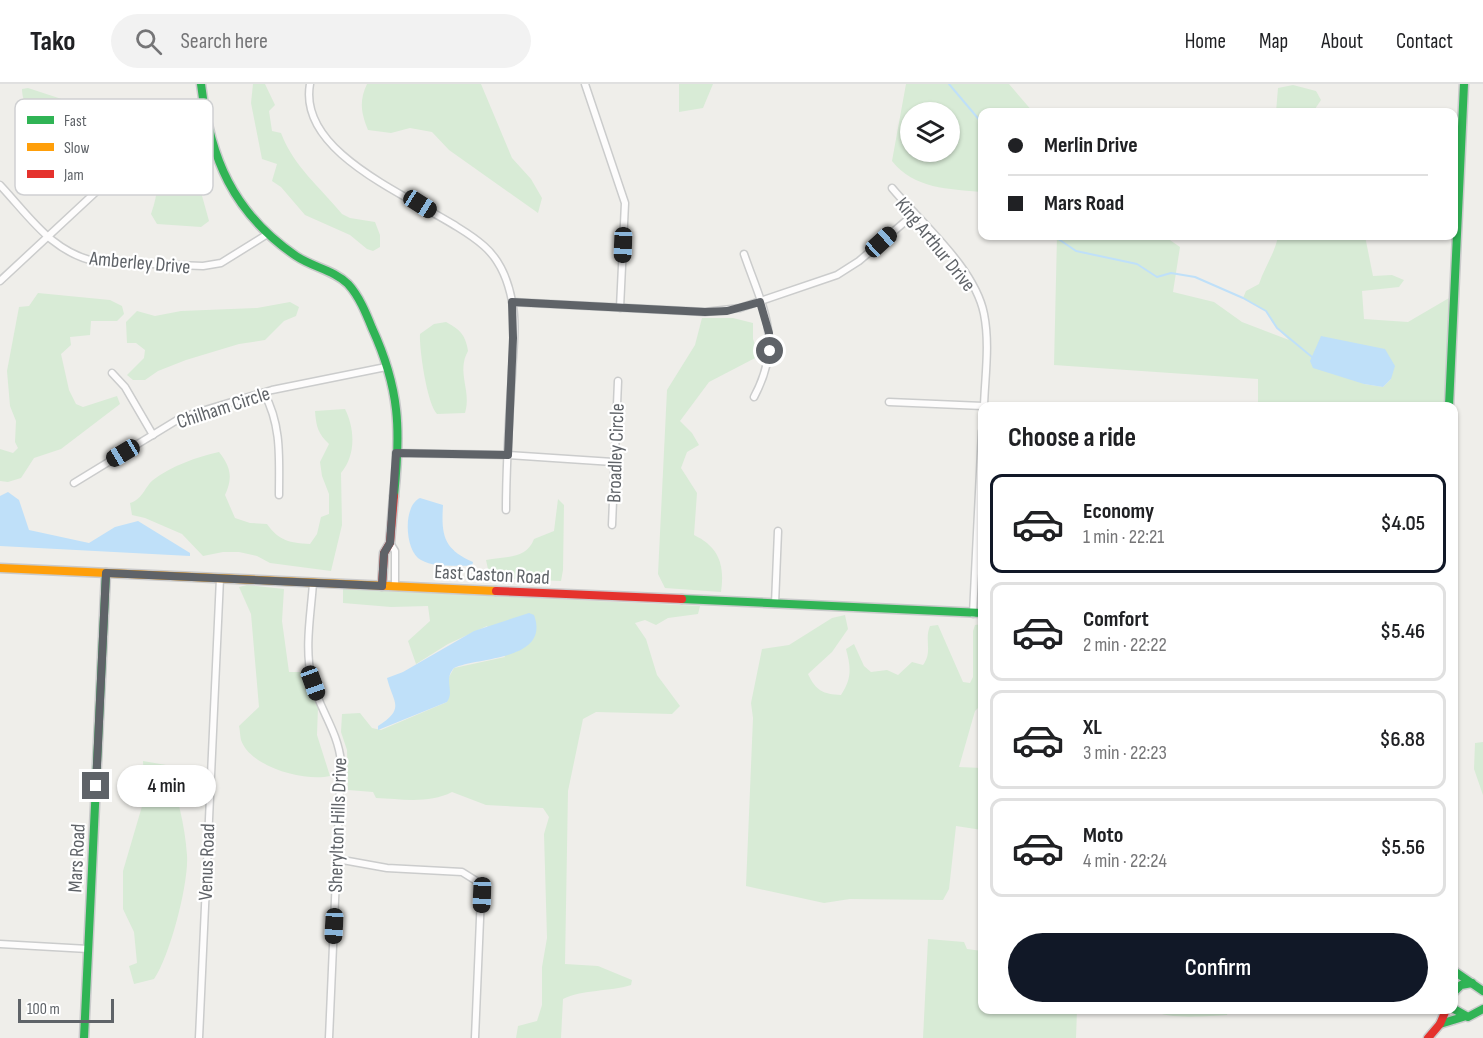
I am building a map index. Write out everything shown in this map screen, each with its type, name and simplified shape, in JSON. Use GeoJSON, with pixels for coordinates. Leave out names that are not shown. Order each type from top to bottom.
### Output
{"type":"FeatureCollection","features":[{"type":"Feature","properties":{"kind":"street"},"geometry":{"type":"LineString","coordinates":[[201,84],[202,99]]}},
{"type":"Feature","properties":{"kind":"street"},"geometry":{"type":"LineString","coordinates":[[310,84],[313,112],[325,137],[339,154],[362,172],[420,204],[484,246],[502,267],[512,302],[513,338],[506,510]]}},
{"type":"Feature","properties":{"kind":"street"},"geometry":{"type":"LineString","coordinates":[[585,84],[625,203],[620,308]]}},
{"type":"Feature","properties":{"kind":"street"},"geometry":{"type":"LineString","coordinates":[[1458,213],[1464,84]]}},
{"type":"Feature","properties":{"kind":"street"},"geometry":{"type":"LineString","coordinates":[[213,154],[233,193],[266,235],[300,259],[350,286],[366,311],[393,388],[399,419],[390,543],[384,553],[382,586]]}},
{"type":"Feature","properties":{"kind":"street","name":"Amberley Drive"},"geometry":{"type":"LineString","coordinates":[[0,185],[46,237],[86,260],[203,267],[221,262],[266,235]]}},
{"type":"Feature","properties":{"kind":"street","name":"King Arthur Drive"},"geometry":{"type":"LineString","coordinates":[[892,188],[963,269],[980,300],[987,340],[983,402]]}},
{"type":"Feature","properties":{"kind":"street"},"geometry":{"type":"LineString","coordinates":[[0,281],[92,195]]}},
{"type":"Feature","properties":{"kind":"street"},"geometry":{"type":"LineString","coordinates":[[512,302],[714,312],[760,302],[846,270],[914,214]]}},
{"type":"Feature","properties":{"kind":"street"},"geometry":{"type":"LineString","coordinates":[[1449,402],[1457,240]]}},
{"type":"Feature","properties":{"kind":"street"},"geometry":{"type":"LineString","coordinates":[[744,254],[769,333],[770,351],[764,377],[754,397]]}},
{"type":"Feature","properties":{"kind":"street","name":"Chilham Circle"},"geometry":{"type":"LineString","coordinates":[[74,483],[182,417],[264,393],[386,367]]}},
{"type":"Feature","properties":{"kind":"street"},"geometry":{"type":"LineString","coordinates":[[112,374],[125,387],[153,435]]}},
{"type":"Feature","properties":{"kind":"street","name":"Broadley Circle"},"geometry":{"type":"LineString","coordinates":[[612,525],[618,381]]}},
{"type":"Feature","properties":{"kind":"street"},"geometry":{"type":"LineString","coordinates":[[264,393],[273,409],[278,431],[279,495]]}},
{"type":"Feature","properties":{"kind":"street"},"geometry":{"type":"LineString","coordinates":[[889,402],[978,406]]}},
{"type":"Feature","properties":{"kind":"street"},"geometry":{"type":"LineString","coordinates":[[396,453],[508,455],[613,462]]}},
{"type":"Feature","properties":{"kind":"street"},"geometry":{"type":"LineString","coordinates":[[775,604],[778,531]]}},
{"type":"Feature","properties":{"kind":"street"},"geometry":{"type":"LineString","coordinates":[[390,543],[395,551],[394,586]]}},
{"type":"Feature","properties":{"kind":"street","name":"East Caston Road"},"geometry":{"type":"LineString","coordinates":[[0,568],[978,614]]}},
{"type":"Feature","properties":{"kind":"street","name":"Mars Road"},"geometry":{"type":"LineString","coordinates":[[84,1038],[106,573]]}},
{"type":"Feature","properties":{"kind":"street","name":"Venus Road"},"geometry":{"type":"LineString","coordinates":[[198,1038],[220,578]]}},
{"type":"Feature","properties":{"kind":"street","name":"Sherylton Hills Drive"},"geometry":{"type":"LineString","coordinates":[[313,582],[311,674],[340,749],[329,1038]]}},
{"type":"Feature","properties":{"kind":"street"},"geometry":{"type":"LineString","coordinates":[[337,859],[387,868],[462,872],[478,882],[482,895],[475,1038]]}},
{"type":"Feature","properties":{"kind":"street"},"geometry":{"type":"LineString","coordinates":[[0,944],[88,949]]}},
{"type":"Feature","properties":{"kind":"street"},"geometry":{"type":"LineString","coordinates":[[1458,974],[1483,991]]}},
{"type":"Feature","properties":{"kind":"street"},"geometry":{"type":"LineString","coordinates":[[1458,988],[1461,985],[1472,984]]}},
{"type":"Feature","properties":{"kind":"street"},"geometry":{"type":"LineString","coordinates":[[1440,1024],[1467,1017],[1483,1009]]}},
{"type":"Feature","properties":{"kind":"street"},"geometry":{"type":"LineString","coordinates":[[1428,1038],[1446,1014]]}},
{"type":"Feature","properties":{"kind":"street"},"geometry":{"type":"LineString","coordinates":[[1458,1014],[1483,1019]]}},
{"type":"Feature","properties":{"kind":"green space"},"geometry":{"type":"Polygon","coordinates":[[[253,84],[265,84],[275,105],[269,111],[272,131],[281,133],[300,166],[342,214],[350,218],[375,222],[380,235],[380,247],[373,251],[367,249],[350,235],[305,215],[281,187],[272,181],[277,164],[262,159],[251,103],[253,84]]]}},
{"type":"Feature","properties":{"kind":"green space"},"geometry":{"type":"Polygon","coordinates":[[[367,84],[481,84],[512,158],[531,179],[542,198],[538,213],[449,150],[432,132],[410,128],[391,133],[368,130],[362,107],[367,84]]]}},
{"type":"Feature","properties":{"kind":"green space"},"geometry":{"type":"Polygon","coordinates":[[[679,84],[713,84],[703,108],[679,112],[679,84]]]}},
{"type":"Feature","properties":{"kind":"green space"},"geometry":{"type":"Polygon","coordinates":[[[906,84],[1009,84],[1030,108],[978,108],[978,192],[933,186],[911,177],[892,161],[900,117],[900,162],[960,162],[960,102],[903,102],[906,84]]]}},
{"type":"Feature","properties":{"kind":"green space"},"geometry":{"type":"Polygon","coordinates":[[[1293,85],[1316,91],[1321,100],[1316,108],[1276,108],[1278,88],[1293,85]]]}},
{"type":"Feature","properties":{"kind":"green space"},"geometry":{"type":"Polygon","coordinates":[[[28,88],[62,99],[24,99],[22,89],[28,88]]]}},
{"type":"Feature","properties":{"kind":"green space"},"geometry":{"type":"Polygon","coordinates":[[[156,195],[202,195],[209,221],[201,227],[157,224],[151,214],[156,195]]]}},
{"type":"Feature","properties":{"kind":"green space"},"geometry":{"type":"Polygon","coordinates":[[[1057,240],[1170,240],[1180,247],[1173,292],[1214,302],[1242,322],[1289,340],[1277,328],[1266,311],[1243,298],[1246,291],[1259,284],[1277,240],[1366,240],[1373,276],[1392,275],[1404,280],[1399,287],[1362,291],[1364,319],[1408,322],[1449,298],[1446,402],[1258,402],[1258,379],[1054,365],[1057,240]],[[1321,337],[1364,384],[1383,387],[1391,379],[1349,344],[1321,337]]]}},
{"type":"Feature","properties":{"kind":"green space"},"geometry":{"type":"Polygon","coordinates":[[[38,293],[110,300],[122,306],[124,314],[117,321],[91,321],[90,335],[70,337],[71,345],[61,354],[69,390],[76,404],[83,407],[117,396],[120,404],[61,449],[34,458],[21,478],[8,482],[0,481],[0,449],[13,453],[18,448],[15,442],[16,421],[10,406],[7,371],[19,307],[29,306],[38,293]]]}},
{"type":"Feature","properties":{"kind":"green space"},"geometry":{"type":"Polygon","coordinates":[[[290,302],[299,307],[296,316],[284,321],[265,340],[239,344],[186,360],[158,371],[145,380],[133,380],[127,375],[144,358],[145,350],[136,343],[127,343],[126,322],[137,311],[155,316],[181,311],[257,308],[290,302]]]}},
{"type":"Feature","properties":{"kind":"green space"},"geometry":{"type":"Polygon","coordinates":[[[702,318],[733,318],[753,323],[753,339],[759,356],[709,382],[680,421],[692,433],[699,445],[687,452],[681,468],[697,493],[694,535],[715,551],[721,565],[721,592],[665,588],[658,574],[667,390],[695,345],[702,318]]]}},
{"type":"Feature","properties":{"kind":"green space"},"geometry":{"type":"Polygon","coordinates":[[[446,322],[461,333],[467,346],[468,351],[463,366],[467,397],[465,413],[437,414],[427,388],[420,334],[434,324],[446,322]]]}},
{"type":"Feature","properties":{"kind":"green space"},"geometry":{"type":"Polygon","coordinates":[[[345,409],[351,425],[352,442],[349,458],[341,473],[342,525],[331,571],[270,563],[257,556],[239,552],[203,556],[182,534],[145,518],[132,515],[130,503],[141,496],[153,480],[184,463],[219,452],[230,473],[225,495],[235,518],[250,523],[267,524],[281,538],[310,544],[317,534],[321,517],[329,514],[329,494],[322,476],[320,462],[329,444],[318,429],[315,411],[345,409]]]}},
{"type":"Feature","properties":{"kind":"green space"},"geometry":{"type":"Polygon","coordinates":[[[558,499],[564,505],[561,581],[490,578],[486,560],[520,554],[526,551],[534,539],[554,531],[558,499]]]}},
{"type":"Feature","properties":{"kind":"green space"},"geometry":{"type":"Polygon","coordinates":[[[247,585],[284,589],[282,621],[289,672],[301,672],[318,707],[317,735],[330,776],[307,777],[267,765],[246,750],[241,740],[239,726],[259,707],[251,614],[239,587],[247,585]]]}},
{"type":"Feature","properties":{"kind":"green space"},"geometry":{"type":"Polygon","coordinates":[[[343,589],[700,606],[698,614],[668,618],[656,625],[645,620],[635,623],[646,639],[657,675],[680,706],[672,714],[596,712],[583,719],[568,791],[565,964],[598,966],[632,980],[631,985],[563,999],[561,1038],[516,1038],[518,1026],[537,1021],[542,1005],[542,967],[547,938],[544,834],[549,817],[543,808],[486,805],[452,792],[434,798],[405,800],[376,798],[373,792],[348,790],[347,750],[341,732],[342,714],[360,713],[372,728],[381,730],[447,702],[449,677],[454,668],[505,657],[487,626],[448,644],[416,664],[408,641],[430,621],[428,606],[391,607],[343,603],[343,589]]]}},
{"type":"Feature","properties":{"kind":"green space"},"geometry":{"type":"Polygon","coordinates":[[[845,615],[848,629],[832,652],[808,674],[817,688],[829,694],[841,695],[849,678],[850,667],[846,649],[854,644],[864,666],[871,672],[887,670],[898,675],[912,662],[923,665],[928,651],[928,631],[930,626],[938,625],[963,682],[970,683],[973,677],[973,631],[975,625],[978,625],[978,708],[975,711],[959,767],[978,768],[978,829],[956,826],[949,889],[943,900],[850,899],[824,903],[746,886],[753,718],[751,703],[762,649],[789,645],[832,618],[845,615]]]}},
{"type":"Feature","properties":{"kind":"green space"},"geometry":{"type":"Polygon","coordinates":[[[1483,742],[1483,795],[1474,769],[1475,743],[1483,742]]]}},
{"type":"Feature","properties":{"kind":"green space"},"geometry":{"type":"Polygon","coordinates":[[[143,761],[166,765],[182,821],[187,867],[177,919],[160,968],[154,979],[134,984],[129,966],[137,963],[134,932],[123,909],[123,871],[145,796],[143,761]]]}},
{"type":"Feature","properties":{"kind":"green space"},"geometry":{"type":"Polygon","coordinates":[[[928,939],[964,942],[967,949],[978,950],[978,1014],[1077,1014],[1076,1038],[923,1038],[928,939]]]}},
{"type":"Feature","properties":{"kind":"green space"},"geometry":{"type":"Polygon","coordinates":[[[1163,1014],[1227,1014],[1188,1017],[1163,1014]]]}},
{"type":"Feature","properties":{"kind":"water"},"geometry":{"type":"Polygon","coordinates":[[[1321,336],[1385,349],[1395,366],[1391,379],[1383,387],[1364,384],[1313,368],[1310,361],[1321,336]]]}},
{"type":"Feature","properties":{"kind":"water"},"geometry":{"type":"Polygon","coordinates":[[[8,492],[19,500],[29,530],[89,543],[115,527],[138,521],[190,553],[190,556],[0,546],[0,496],[8,492]]]}},
{"type":"Feature","properties":{"kind":"water"},"geometry":{"type":"Polygon","coordinates":[[[420,498],[443,505],[446,540],[456,552],[473,562],[472,566],[427,563],[416,555],[409,539],[408,519],[414,503],[420,498]]]}},
{"type":"Feature","properties":{"kind":"water"},"geometry":{"type":"Polygon","coordinates":[[[529,613],[534,615],[536,630],[532,641],[522,649],[509,655],[454,668],[449,677],[450,694],[447,702],[378,730],[378,726],[387,720],[395,709],[387,678],[403,672],[474,631],[529,613]]]}},
{"type":"Feature","properties":{"kind":"waterway"},"geometry":{"type":"LineString","coordinates":[[949,84],[978,118]]}},
{"type":"Feature","properties":{"kind":"waterway"},"geometry":{"type":"LineString","coordinates":[[1060,240],[1076,251],[1137,264],[1157,277],[1171,273],[1195,277],[1243,298],[1266,311],[1277,328],[1312,357]]}},
{"type":"Feature","properties":{"kind":"traffic: fast"},"geometry":{"type":"LineString","coordinates":[[201,84],[203,99]]}},
{"type":"Feature","properties":{"kind":"traffic: fast"},"geometry":{"type":"LineString","coordinates":[[1458,213],[1464,84]]}},
{"type":"Feature","properties":{"kind":"traffic: fast"},"geometry":{"type":"LineString","coordinates":[[213,143],[228,182],[256,221],[296,256],[342,279],[356,294],[365,311],[388,371],[396,410],[397,450],[394,496]]}},
{"type":"Feature","properties":{"kind":"traffic: fast"},"geometry":{"type":"LineString","coordinates":[[1449,402],[1457,240]]}},
{"type":"Feature","properties":{"kind":"traffic: fast"},"geometry":{"type":"LineString","coordinates":[[84,1038],[106,573]]}},
{"type":"Feature","properties":{"kind":"traffic: fast"},"geometry":{"type":"LineString","coordinates":[[682,599],[978,613]]}},
{"type":"Feature","properties":{"kind":"traffic: fast"},"geometry":{"type":"LineString","coordinates":[[1458,974],[1483,991]]}},
{"type":"Feature","properties":{"kind":"traffic: fast"},"geometry":{"type":"LineString","coordinates":[[1458,988],[1461,985],[1472,983]]}},
{"type":"Feature","properties":{"kind":"traffic: fast"},"geometry":{"type":"LineString","coordinates":[[1458,1011],[1468,1017],[1483,1009]]}},
{"type":"Feature","properties":{"kind":"traffic: fast"},"geometry":{"type":"LineString","coordinates":[[1440,1024],[1463,1017]]}},
{"type":"Feature","properties":{"kind":"traffic: slow"},"geometry":{"type":"LineString","coordinates":[[0,568],[496,591]]}},
{"type":"Feature","properties":{"kind":"traffic: jam"},"geometry":{"type":"LineString","coordinates":[[382,586],[384,553],[390,543],[394,496]]}},
{"type":"Feature","properties":{"kind":"traffic: jam"},"geometry":{"type":"LineString","coordinates":[[496,591],[682,599]]}},
{"type":"Feature","properties":{"kind":"traffic: jam"},"geometry":{"type":"LineString","coordinates":[[1428,1038],[1440,1024],[1444,1014]]}},
{"type":"Feature","properties":{"kind":"route"},"geometry":{"type":"LineString","coordinates":[[96,786],[106,573],[382,586],[384,553],[390,543],[396,453],[508,455],[513,338],[512,302],[705,312],[727,311],[760,302],[769,333],[770,351]]}}]}
